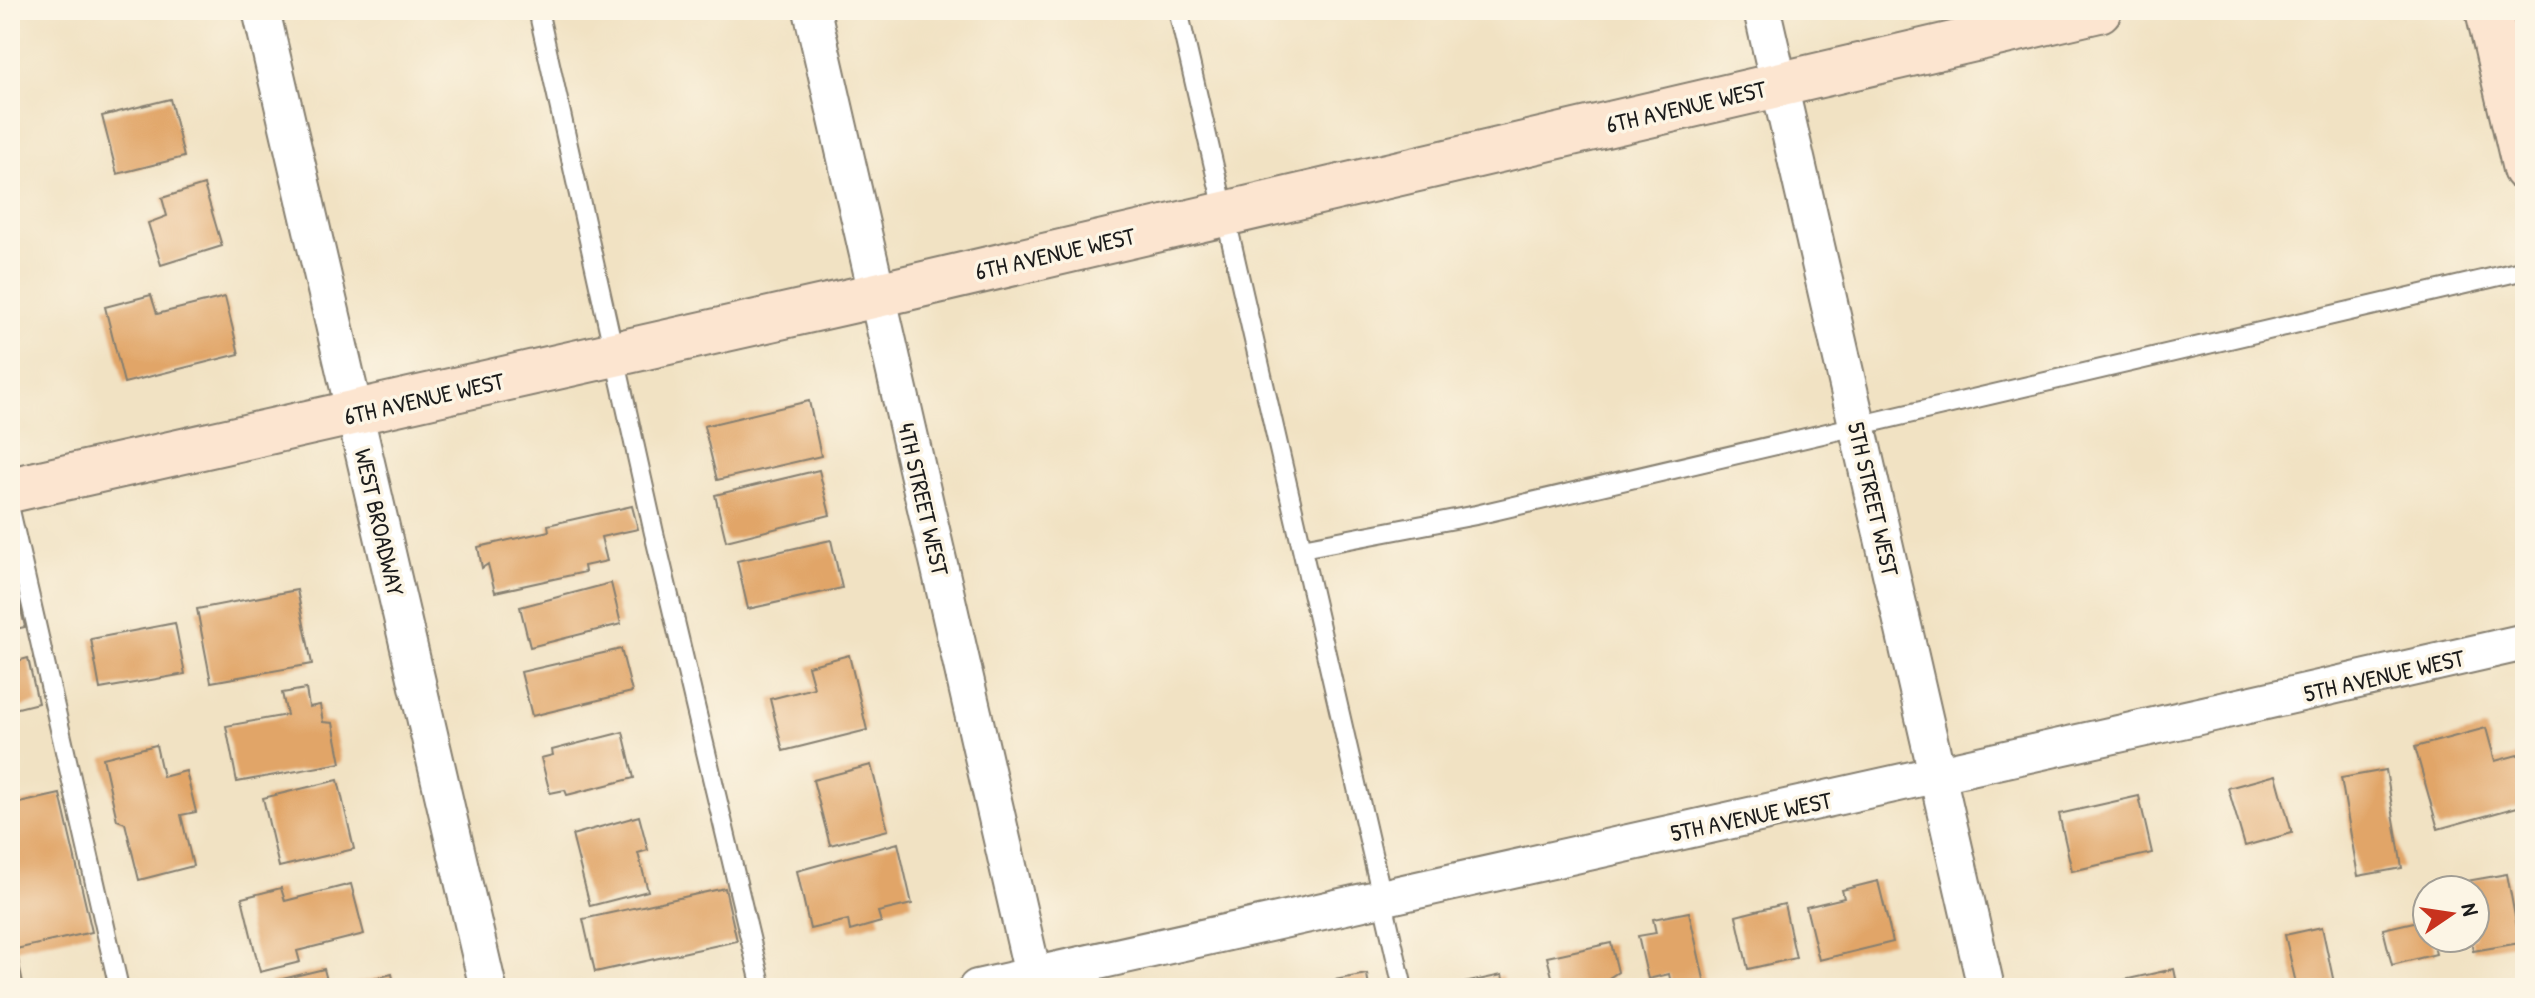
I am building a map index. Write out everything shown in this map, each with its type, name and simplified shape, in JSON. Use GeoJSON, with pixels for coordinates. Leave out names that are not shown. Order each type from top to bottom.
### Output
{"type":"FeatureCollection","features":[{"type":"Feature","properties":{"kind":"street","name":"WEST BROADWAY"},"geometry":{"type":"LineString","coordinates":[[261,10],[488,988]]}},
{"type":"Feature","properties":{"kind":"street","name":"4TH STREET WEST"},"geometry":{"type":"LineString","coordinates":[[812,10],[1034,982]]}},
{"type":"Feature","properties":{"kind":"street","name":"5TH STREET WEST"},"geometry":{"type":"LineString","coordinates":[[1762,10],[1986,988]]}},
{"type":"Feature","properties":{"kind":"street","name":"6TH AVENUE WEST"},"geometry":{"type":"LineString","coordinates":[[10,490],[877,295],[2099,10]]}},
{"type":"Feature","properties":{"kind":"street"},"geometry":{"type":"LineString","coordinates":[[2488,10],[2525,169]]}},
{"type":"Feature","properties":{"kind":"street","name":"5TH AVENUE WEST"},"geometry":{"type":"LineString","coordinates":[[977,988],[1034,982],[1382,896],[2525,642]]}},
{"type":"Feature","properties":{"kind":"lane"},"geometry":{"type":"LineString","coordinates":[[538,10],[762,988]]}},
{"type":"Feature","properties":{"kind":"lane"},"geometry":{"type":"LineString","coordinates":[[1178,10],[1403,988]]}},
{"type":"Feature","properties":{"kind":"lane"},"geometry":{"type":"LineString","coordinates":[[1302,548],[1476,515],[2525,270]]}},
{"type":"Feature","properties":{"kind":"lane"},"geometry":{"type":"LineString","coordinates":[[10,510],[119,988]]}},
{"type":"Feature","properties":{"kind":"building"},"geometry":{"type":"Polygon","coordinates":[[[170,99],[184,157],[117,174],[102,116],[170,99]]]}},
{"type":"Feature","properties":{"kind":"building"},"geometry":{"type":"Polygon","coordinates":[[[204,185],[222,246],[161,265],[148,223],[167,216],[162,198],[204,185]]]}},
{"type":"Feature","properties":{"kind":"building"},"geometry":{"type":"Polygon","coordinates":[[[151,295],[157,314],[225,297],[239,354],[124,383],[105,307],[151,295]]]}},
{"type":"Feature","properties":{"kind":"building"},"geometry":{"type":"Polygon","coordinates":[[[809,401],[821,456],[717,480],[704,426],[809,401]]]}},
{"type":"Feature","properties":{"kind":"building"},"geometry":{"type":"Polygon","coordinates":[[[819,470],[830,515],[726,541],[715,495],[819,470]]]}},
{"type":"Feature","properties":{"kind":"building"},"geometry":{"type":"Polygon","coordinates":[[[632,506],[638,529],[601,537],[607,561],[584,566],[585,572],[495,592],[488,564],[482,568],[478,547],[549,531],[548,525],[632,506]]]}},
{"type":"Feature","properties":{"kind":"building"},"geometry":{"type":"Polygon","coordinates":[[[831,540],[842,588],[748,609],[737,561],[831,540]]]}},
{"type":"Feature","properties":{"kind":"building"},"geometry":{"type":"Polygon","coordinates":[[[14,580],[25,627],[10,630],[10,581],[14,580]]]}},
{"type":"Feature","properties":{"kind":"building"},"geometry":{"type":"Polygon","coordinates":[[[611,583],[621,624],[530,647],[520,607],[611,583]]]}},
{"type":"Feature","properties":{"kind":"building"},"geometry":{"type":"Polygon","coordinates":[[[297,590],[312,664],[211,682],[197,609],[297,590]]]}},
{"type":"Feature","properties":{"kind":"building"},"geometry":{"type":"Polygon","coordinates":[[[175,623],[185,674],[100,689],[91,639],[175,623]]]}},
{"type":"Feature","properties":{"kind":"building"},"geometry":{"type":"Polygon","coordinates":[[[621,649],[632,692],[532,716],[521,672],[621,649]]]}},
{"type":"Feature","properties":{"kind":"building"},"geometry":{"type":"Polygon","coordinates":[[[849,655],[867,730],[783,751],[770,699],[814,688],[808,666],[849,655]]]}},
{"type":"Feature","properties":{"kind":"building"},"geometry":{"type":"Polygon","coordinates":[[[28,658],[38,703],[10,710],[10,663],[28,658]]]}},
{"type":"Feature","properties":{"kind":"building"},"geometry":{"type":"Polygon","coordinates":[[[306,689],[309,707],[320,705],[323,722],[333,723],[341,763],[237,782],[226,726],[287,715],[282,693],[306,689]]]}},
{"type":"Feature","properties":{"kind":"building"},"geometry":{"type":"Polygon","coordinates":[[[2486,728],[2495,761],[2525,753],[2525,819],[2521,806],[2438,829],[2415,747],[2486,728]]]}},
{"type":"Feature","properties":{"kind":"building"},"geometry":{"type":"Polygon","coordinates":[[[623,732],[634,778],[567,795],[565,790],[550,793],[541,758],[553,755],[552,750],[623,732]]]}},
{"type":"Feature","properties":{"kind":"building"},"geometry":{"type":"Polygon","coordinates":[[[156,745],[163,777],[186,771],[196,812],[181,815],[193,866],[139,880],[125,823],[117,820],[103,758],[156,745]]]}},
{"type":"Feature","properties":{"kind":"building"},"geometry":{"type":"Polygon","coordinates":[[[871,765],[888,830],[830,845],[813,780],[871,765]]]}},
{"type":"Feature","properties":{"kind":"building"},"geometry":{"type":"Polygon","coordinates":[[[2386,770],[2402,868],[2358,876],[2341,778],[2386,770]]]}},
{"type":"Feature","properties":{"kind":"building"},"geometry":{"type":"Polygon","coordinates":[[[2276,775],[2292,833],[2245,846],[2228,788],[2276,775]]]}},
{"type":"Feature","properties":{"kind":"building"},"geometry":{"type":"Polygon","coordinates":[[[338,780],[354,849],[279,867],[263,798],[338,780]]]}},
{"type":"Feature","properties":{"kind":"building"},"geometry":{"type":"Polygon","coordinates":[[[60,794],[92,932],[16,949],[24,988],[10,988],[10,805],[60,794]]]}},
{"type":"Feature","properties":{"kind":"building"},"geometry":{"type":"Polygon","coordinates":[[[2139,796],[2152,853],[2072,871],[2059,814],[2139,796]]]}},
{"type":"Feature","properties":{"kind":"building"},"geometry":{"type":"Polygon","coordinates":[[[639,816],[648,850],[638,853],[648,891],[590,906],[572,835],[639,816]]]}},
{"type":"Feature","properties":{"kind":"building"},"geometry":{"type":"Polygon","coordinates":[[[898,843],[912,904],[878,912],[881,922],[850,931],[848,920],[810,929],[797,871],[898,843]]]}},
{"type":"Feature","properties":{"kind":"building"},"geometry":{"type":"Polygon","coordinates":[[[2507,874],[2520,943],[2491,948],[2491,877],[2507,874]]]}},
{"type":"Feature","properties":{"kind":"building"},"geometry":{"type":"Polygon","coordinates":[[[1878,881],[1893,942],[1819,960],[1806,907],[1844,898],[1842,890],[1878,881]]]}},
{"type":"Feature","properties":{"kind":"building"},"geometry":{"type":"Polygon","coordinates":[[[351,884],[364,934],[297,951],[300,962],[260,972],[242,898],[281,888],[285,901],[351,884]]]}},
{"type":"Feature","properties":{"kind":"building"},"geometry":{"type":"Polygon","coordinates":[[[725,888],[737,941],[595,972],[583,919],[725,888]]]}},
{"type":"Feature","properties":{"kind":"building"},"geometry":{"type":"Polygon","coordinates":[[[1784,904],[1796,958],[1748,969],[1736,916],[1784,904]]]}},
{"type":"Feature","properties":{"kind":"building"},"geometry":{"type":"Polygon","coordinates":[[[1689,912],[1706,988],[1672,988],[1669,974],[1648,979],[1638,936],[1656,933],[1653,919],[1689,912]]]}},
{"type":"Feature","properties":{"kind":"building"},"geometry":{"type":"Polygon","coordinates":[[[2411,923],[2411,954],[2436,954],[2392,965],[2383,929],[2411,923]]]}},
{"type":"Feature","properties":{"kind":"building"},"geometry":{"type":"Polygon","coordinates":[[[2322,927],[2334,983],[2297,988],[2285,935],[2322,927]]]}},
{"type":"Feature","properties":{"kind":"building"},"geometry":{"type":"Polygon","coordinates":[[[1611,943],[1618,972],[1609,978],[1611,988],[1555,988],[1547,957],[1611,943]]]}},
{"type":"Feature","properties":{"kind":"building"},"geometry":{"type":"Polygon","coordinates":[[[324,969],[329,988],[271,988],[270,982],[324,969]]]}},
{"type":"Feature","properties":{"kind":"building"},"geometry":{"type":"Polygon","coordinates":[[[2174,969],[2178,988],[2101,988],[2101,985],[2174,969]]]}},
{"type":"Feature","properties":{"kind":"building"},"geometry":{"type":"Polygon","coordinates":[[[392,974],[395,988],[340,988],[340,987],[392,974]]]}},
{"type":"Feature","properties":{"kind":"building"},"geometry":{"type":"Polygon","coordinates":[[[1367,974],[1369,988],[1319,988],[1318,983],[1367,974]]]}},
{"type":"Feature","properties":{"kind":"building"},"geometry":{"type":"Polygon","coordinates":[[[1502,975],[1505,988],[1445,988],[1445,987],[1502,975]]]}}]}
